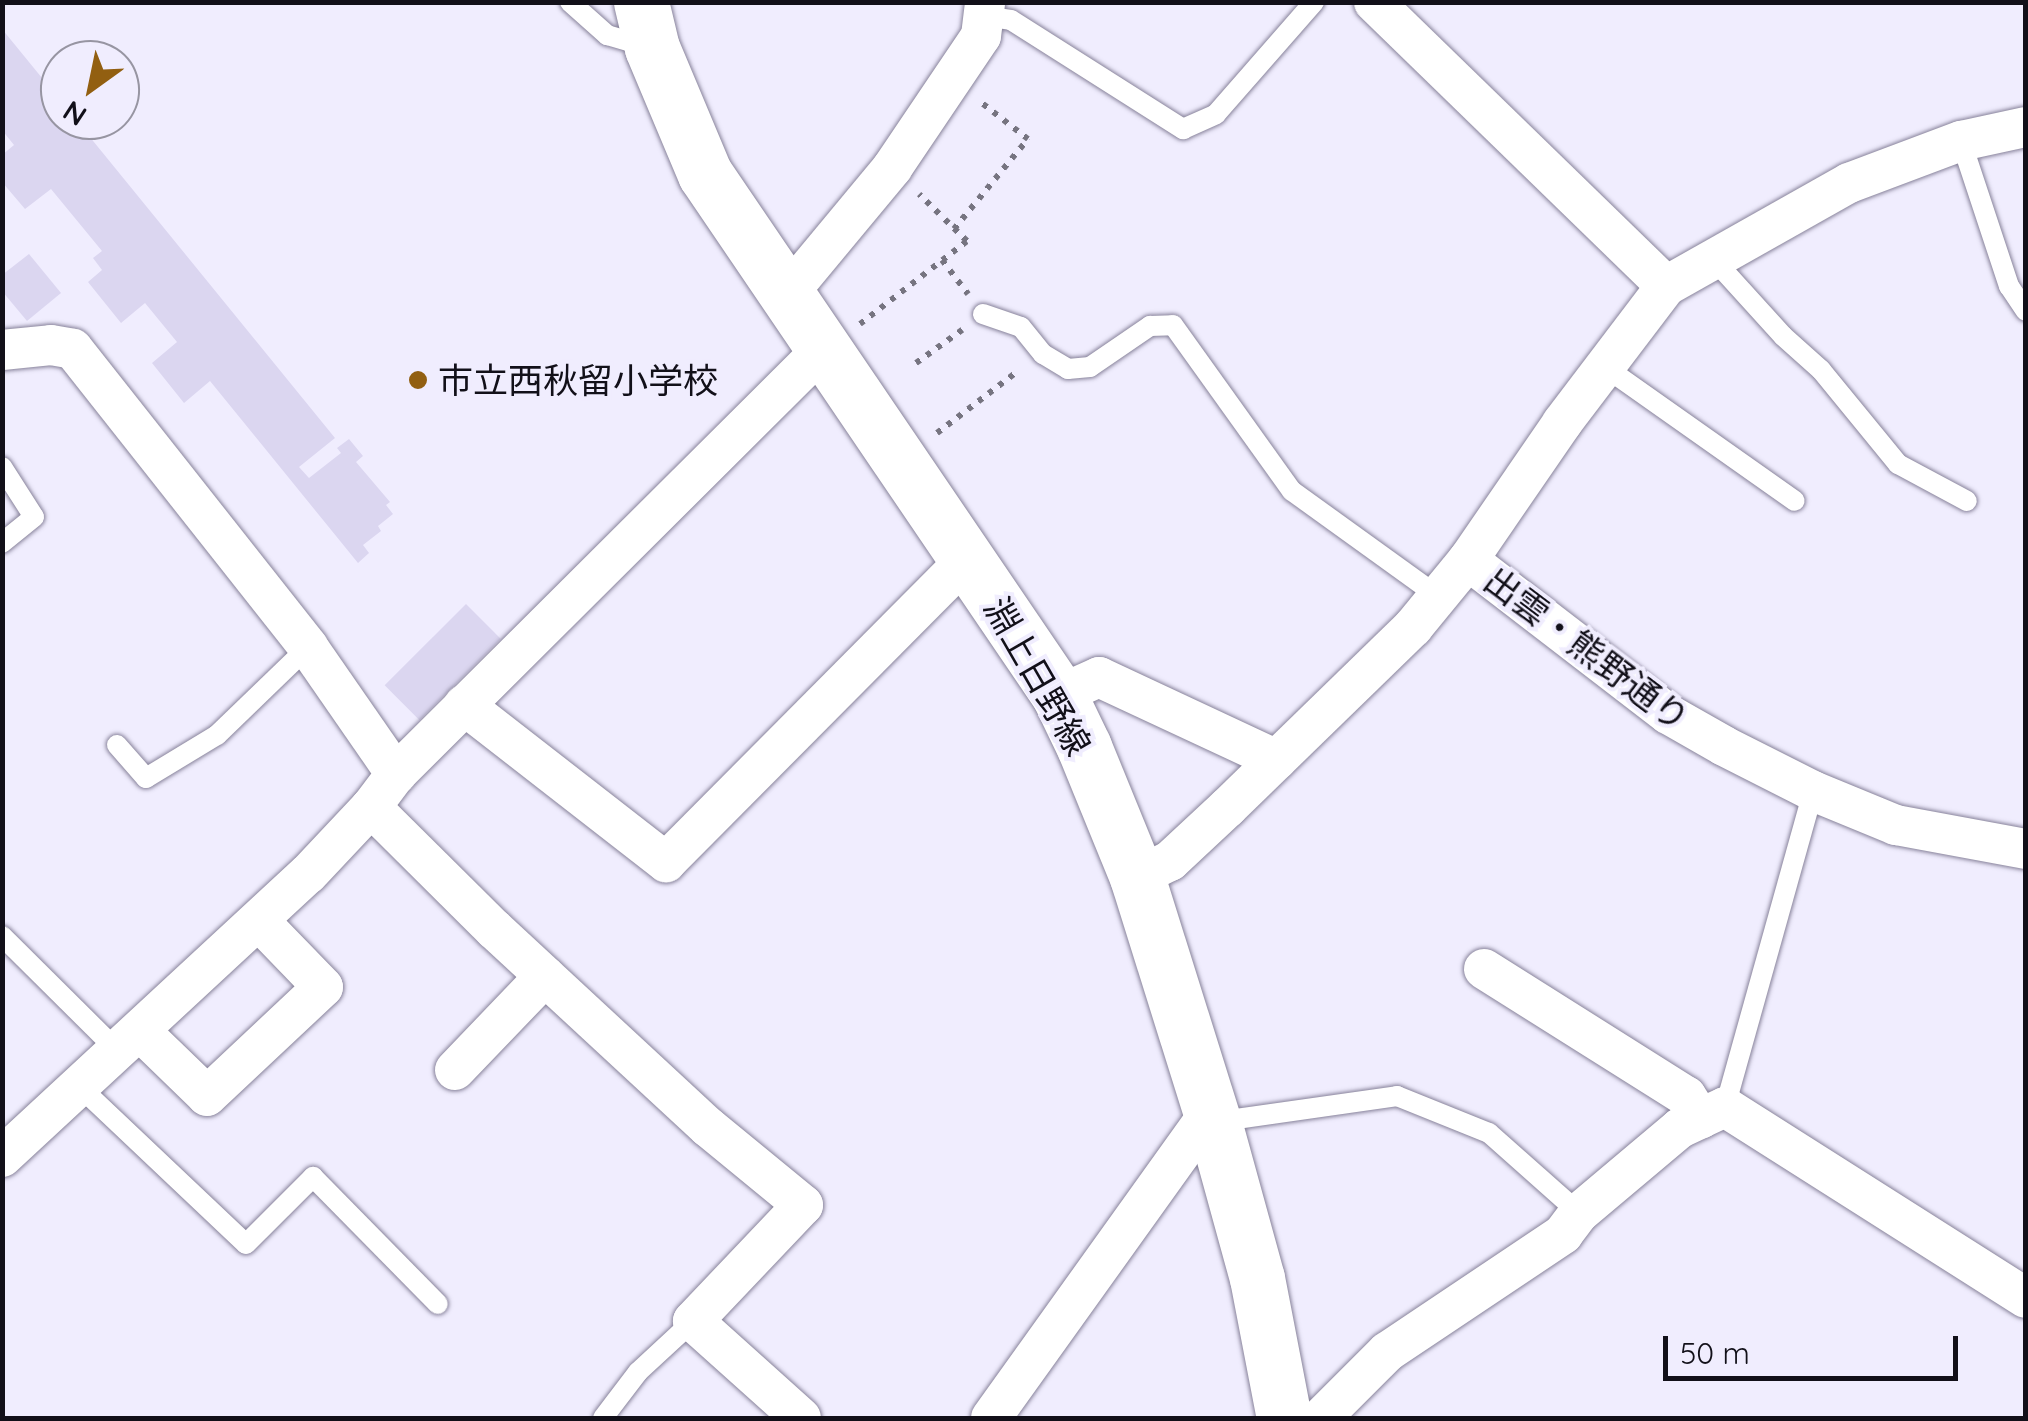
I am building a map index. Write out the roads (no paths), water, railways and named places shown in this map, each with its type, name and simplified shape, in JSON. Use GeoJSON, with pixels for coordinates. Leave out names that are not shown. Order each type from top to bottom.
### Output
{"type":"FeatureCollection","features":[{"type":"Feature","properties":{"kind":"main road","name":"淵上日野線"},"geometry":{"type":"LineString","coordinates":[[646,25],[706,174],[785,297],[841,337],[968,559],[1058,696],[1137,877],[1214,1122],[1257,1278],[1284,1418]]}},
{"type":"Feature","properties":{"kind":"street"},"geometry":{"type":"LineString","coordinates":[[1374,2],[1666,286]]}},
{"type":"Feature","properties":{"kind":"street"},"geometry":{"type":"LineString","coordinates":[[785,297],[892,168],[981,36],[984,9]]}},
{"type":"Feature","properties":{"kind":"street"},"geometry":{"type":"LineString","coordinates":[[1468,560],[1666,286],[1850,183],[1962,141],[2026,127]]}},
{"type":"Feature","properties":{"kind":"street"},"geometry":{"type":"LineString","coordinates":[[2,1157],[259,920],[372,807],[396,774],[841,337]]}},
{"type":"Feature","properties":{"kind":"street"},"geometry":{"type":"LineString","coordinates":[[2,350],[51,345],[73,349],[308,648],[396,774]]}},
{"type":"Feature","properties":{"kind":"street"},"geometry":{"type":"LineString","coordinates":[[464,706],[666,862],[968,559]]}},
{"type":"Feature","properties":{"kind":"street","name":"出雲・熊野通り"},"geometry":{"type":"LineString","coordinates":[[1137,877],[1170,860],[1277,760],[1439,597],[1468,560],[1668,714],[1813,791],[1896,825],[2026,849]]}},
{"type":"Feature","properties":{"kind":"street"},"geometry":{"type":"LineString","coordinates":[[1058,696],[1098,677],[1277,760]]}},
{"type":"Feature","properties":{"kind":"street"},"geometry":{"type":"LineString","coordinates":[[372,807],[545,976],[708,1127],[803,1205],[694,1322],[801,1418]]}},
{"type":"Feature","properties":{"kind":"street"},"geometry":{"type":"LineString","coordinates":[[129,1041],[207,1096],[323,987],[259,920]]}},
{"type":"Feature","properties":{"kind":"street"},"geometry":{"type":"LineString","coordinates":[[1484,969],[1713,1113],[2026,1298]]}},
{"type":"Feature","properties":{"kind":"street"},"geometry":{"type":"LineString","coordinates":[[456,1070],[545,976]]}},
{"type":"Feature","properties":{"kind":"street"},"geometry":{"type":"LineString","coordinates":[[1340,1410],[1387,1352],[1562,1234],[1579,1213],[1680,1128],[1713,1113]]}},
{"type":"Feature","properties":{"kind":"street"},"geometry":{"type":"LineString","coordinates":[[991,1418],[1201,1125],[1214,1122]]}},
{"type":"Feature","properties":{"kind":"lane"},"geometry":{"type":"LineString","coordinates":[[570,2],[608,35],[646,25]]}},
{"type":"Feature","properties":{"kind":"lane"},"geometry":{"type":"LineString","coordinates":[[984,9],[1011,20],[1183,129],[1216,114],[1314,2]]}},
{"type":"Feature","properties":{"kind":"lane"},"geometry":{"type":"LineString","coordinates":[[1962,141],[2009,286],[2026,311]]}},
{"type":"Feature","properties":{"kind":"lane"},"geometry":{"type":"LineString","coordinates":[[1716,260],[1783,336],[1822,370],[1898,464],[1967,501]]}},
{"type":"Feature","properties":{"kind":"lane"},"geometry":{"type":"LineString","coordinates":[[983,314],[1021,327],[1044,354],[1068,369],[1090,367],[1150,326],[1173,325],[1292,491],[1439,597]]}},
{"type":"Feature","properties":{"kind":"lane"},"geometry":{"type":"LineString","coordinates":[[1605,367],[1795,501]]}},
{"type":"Feature","properties":{"kind":"lane"},"geometry":{"type":"LineString","coordinates":[[2,467],[34,517],[2,543]]}},
{"type":"Feature","properties":{"kind":"lane"},"geometry":{"type":"LineString","coordinates":[[117,745],[146,778],[217,735],[308,648]]}},
{"type":"Feature","properties":{"kind":"lane"},"geometry":{"type":"LineString","coordinates":[[1713,1113],[1813,791]]}},
{"type":"Feature","properties":{"kind":"lane"},"geometry":{"type":"LineString","coordinates":[[2,936],[129,1041]]}},
{"type":"Feature","properties":{"kind":"lane"},"geometry":{"type":"LineString","coordinates":[[80,1087],[246,1244],[313,1178],[438,1304]]}},
{"type":"Feature","properties":{"kind":"lane"},"geometry":{"type":"LineString","coordinates":[[1214,1122],[1397,1096],[1489,1134],[1579,1213]]}},
{"type":"Feature","properties":{"kind":"lane"},"geometry":{"type":"LineString","coordinates":[[604,1418],[658,1351],[694,1322]]}},
{"type":"Feature","properties":{"kind":"place","name":"市立西秋留小学校"},"geometry":{"type":"Point","coordinates":[418,380]}}]}
